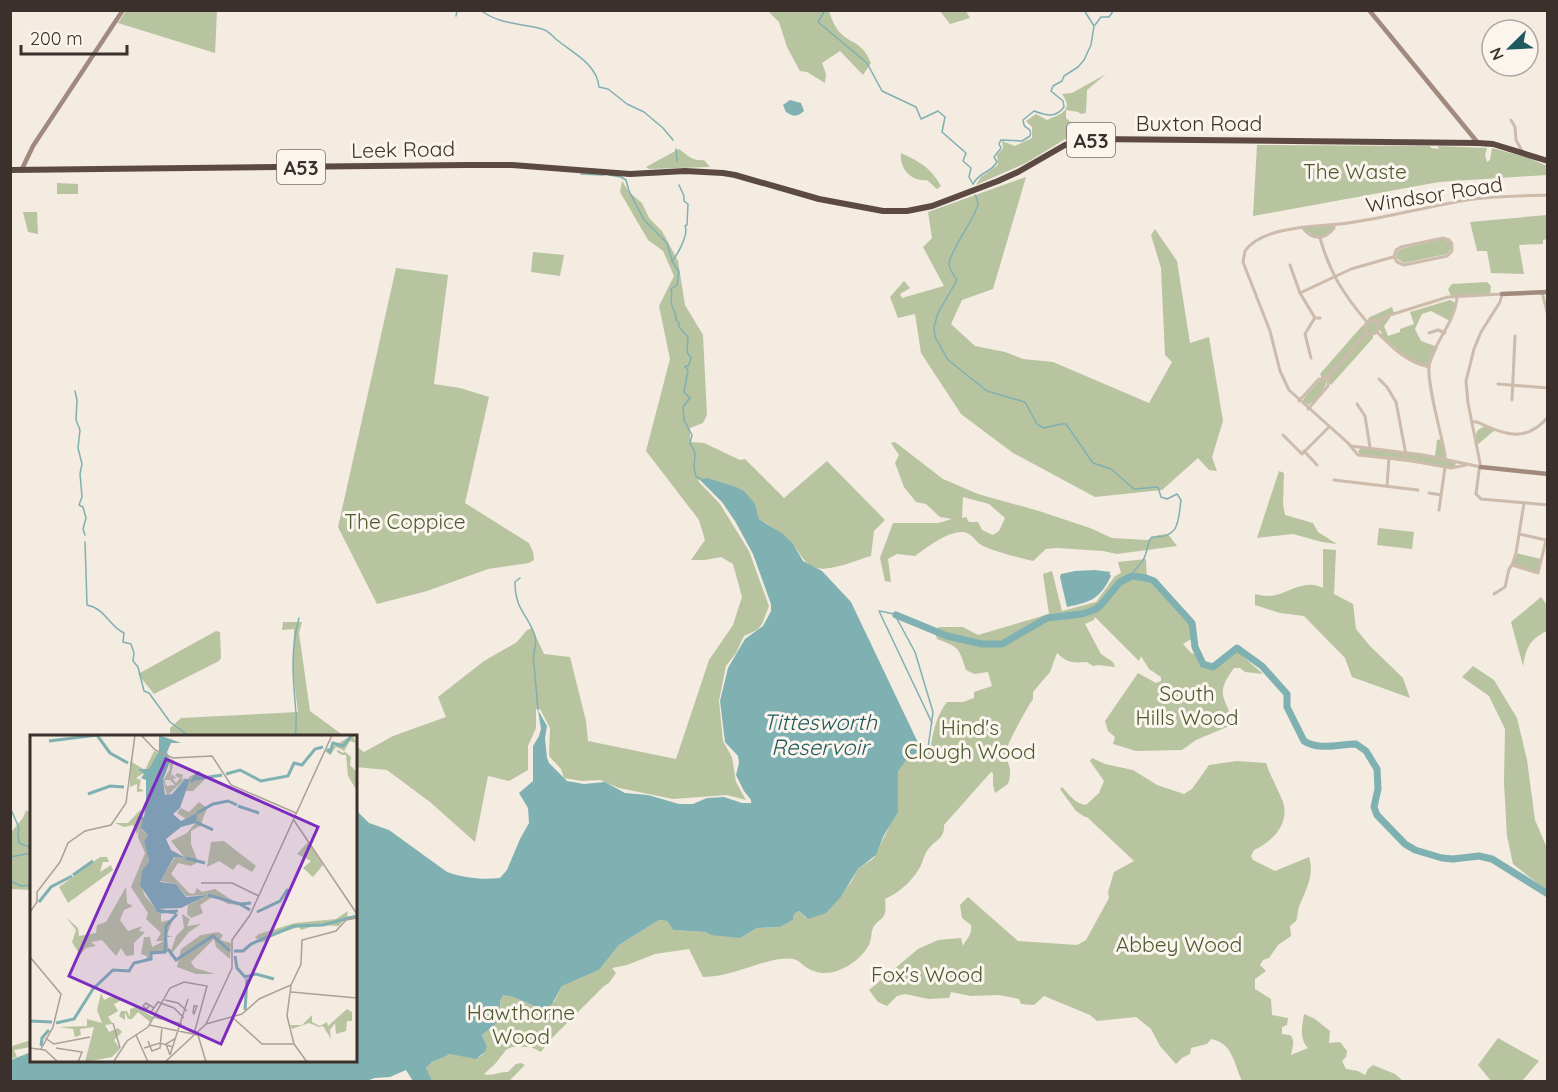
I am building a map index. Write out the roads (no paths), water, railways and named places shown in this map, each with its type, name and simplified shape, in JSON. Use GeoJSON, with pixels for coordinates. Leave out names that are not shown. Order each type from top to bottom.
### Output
{"type":"FeatureCollection","features":[{"type":"Feature","properties":{"kind":"highway","name":"Buxton Road"},"geometry":{"type":"LineString","coordinates":[[723,173],[819,200],[883,211],[907,211],[932,206],[998,181],[1065,145],[1077,141],[1121,139],[1478,143],[1493,144],[1548,161]]}},
{"type":"Feature","properties":{"kind":"highway","name":"Leek Road"},"geometry":{"type":"LineString","coordinates":[[10,170],[489,165],[630,174],[685,171],[723,173]]}},
{"type":"Feature","properties":{"kind":"street"},"geometry":{"type":"LineString","coordinates":[[22,169],[33,146],[123,10]]}},
{"type":"Feature","properties":{"kind":"street"},"geometry":{"type":"LineString","coordinates":[[1369,10],[1478,143]]}},
{"type":"Feature","properties":{"kind":"street"},"geometry":{"type":"LineString","coordinates":[[1511,120],[1515,127],[1516,140],[1523,153]]}},
{"type":"Feature","properties":{"kind":"street"},"geometry":{"type":"LineString","coordinates":[[1469,143],[1470,134]]}},
{"type":"Feature","properties":{"kind":"street","name":"Windsor Road"},"geometry":{"type":"LineString","coordinates":[[1299,401],[1288,390],[1281,375],[1270,331],[1243,262],[1245,251],[1255,241],[1302,227],[1334,225],[1475,199],[1548,195]]}},
{"type":"Feature","properties":{"kind":"street"},"geometry":{"type":"LineString","coordinates":[[1302,227],[1308,235],[1320,238],[1330,233],[1334,225]]}},
{"type":"Feature","properties":{"kind":"street"},"geometry":{"type":"LineString","coordinates":[[1320,238],[1334,277],[1367,322]]}},
{"type":"Feature","properties":{"kind":"street"},"geometry":{"type":"LineString","coordinates":[[1436,239],[1449,240],[1453,248],[1448,256],[1404,265],[1396,262],[1394,257],[1396,250],[1401,247],[1436,239]]}},
{"type":"Feature","properties":{"kind":"street"},"geometry":{"type":"LineString","coordinates":[[1300,293],[1372,262],[1394,257]]}},
{"type":"Feature","properties":{"kind":"street"},"geometry":{"type":"LineString","coordinates":[[1290,265],[1300,293],[1315,318]]}},
{"type":"Feature","properties":{"kind":"street"},"geometry":{"type":"LineString","coordinates":[[1367,322],[1371,320],[1377,322],[1392,314],[1448,297],[1545,292],[1548,316]]}},
{"type":"Feature","properties":{"kind":"street"},"geometry":{"type":"LineString","coordinates":[[1502,294],[1500,302],[1482,332],[1468,370],[1466,391],[1480,467],[1476,491],[1478,497],[1548,505]]}},
{"type":"Feature","properties":{"kind":"street"},"geometry":{"type":"LineString","coordinates":[[1444,458],[1429,367],[1452,317],[1457,296]]}},
{"type":"Feature","properties":{"kind":"street"},"geometry":{"type":"LineString","coordinates":[[1315,318],[1320,318]]}},
{"type":"Feature","properties":{"kind":"street"},"geometry":{"type":"LineString","coordinates":[[1311,358],[1305,334],[1315,318]]}},
{"type":"Feature","properties":{"kind":"street"},"geometry":{"type":"LineString","coordinates":[[1367,322],[1365,326],[1367,332]]}},
{"type":"Feature","properties":{"kind":"street"},"geometry":{"type":"LineString","coordinates":[[1377,322],[1379,326],[1377,332]]}},
{"type":"Feature","properties":{"kind":"street"},"geometry":{"type":"LineString","coordinates":[[1431,331],[1438,330],[1445,333]]}},
{"type":"Feature","properties":{"kind":"street"},"geometry":{"type":"LineString","coordinates":[[1308,409],[1328,386],[1328,378],[1367,332]]}},
{"type":"Feature","properties":{"kind":"street"},"geometry":{"type":"LineString","coordinates":[[1367,332],[1373,334],[1377,332]]}},
{"type":"Feature","properties":{"kind":"street"},"geometry":{"type":"LineString","coordinates":[[1377,332],[1404,357],[1429,367]]}},
{"type":"Feature","properties":{"kind":"street"},"geometry":{"type":"LineString","coordinates":[[1512,400],[1515,336]]}},
{"type":"Feature","properties":{"kind":"street"},"geometry":{"type":"LineString","coordinates":[[1328,378],[1319,379],[1299,401],[1361,456],[1407,460],[1454,468],[1466,465]]}},
{"type":"Feature","properties":{"kind":"street"},"geometry":{"type":"LineString","coordinates":[[1379,379],[1394,396],[1407,460]]}},
{"type":"Feature","properties":{"kind":"street"},"geometry":{"type":"LineString","coordinates":[[1498,384],[1548,388]]}},
{"type":"Feature","properties":{"kind":"street"},"geometry":{"type":"LineString","coordinates":[[1357,404],[1365,416],[1370,448]]}},
{"type":"Feature","properties":{"kind":"street"},"geometry":{"type":"LineString","coordinates":[[1472,422],[1507,435],[1517,435],[1533,430],[1548,417]]}},
{"type":"Feature","properties":{"kind":"street"},"geometry":{"type":"LineString","coordinates":[[1283,435],[1302,454],[1329,427]]}},
{"type":"Feature","properties":{"kind":"street"},"geometry":{"type":"LineString","coordinates":[[1350,446],[1444,458],[1480,467],[1548,474]]}},
{"type":"Feature","properties":{"kind":"street"},"geometry":{"type":"LineString","coordinates":[[1361,456],[1358,452],[1362,447]]}},
{"type":"Feature","properties":{"kind":"street"},"geometry":{"type":"LineString","coordinates":[[1304,451],[1317,465]]}},
{"type":"Feature","properties":{"kind":"street"},"geometry":{"type":"LineString","coordinates":[[1387,486],[1389,458]]}},
{"type":"Feature","properties":{"kind":"street"},"geometry":{"type":"LineString","coordinates":[[1454,468],[1455,461]]}},
{"type":"Feature","properties":{"kind":"street"},"geometry":{"type":"LineString","coordinates":[[1439,510],[1445,467]]}},
{"type":"Feature","properties":{"kind":"street"},"geometry":{"type":"LineString","coordinates":[[1334,480],[1418,490]]}},
{"type":"Feature","properties":{"kind":"street"},"geometry":{"type":"LineString","coordinates":[[1429,493],[1441,495]]}},
{"type":"Feature","properties":{"kind":"street"},"geometry":{"type":"LineString","coordinates":[[1494,594],[1506,586],[1524,503]]}},
{"type":"Feature","properties":{"kind":"street"},"geometry":{"type":"LineString","coordinates":[[1512,565],[1538,573],[1546,540],[1519,534]]}},
{"type":"Feature","properties":{"kind":"water"},"geometry":{"type":"Polygon","coordinates":[[[790,100],[801,103],[804,111],[795,116],[786,112],[783,105],[790,100]]]}},
{"type":"Feature","properties":{"kind":"water","name":"Tittesworth Reservoir"},"geometry":{"type":"Polygon","coordinates":[[[707,478],[744,491],[755,504],[759,519],[783,534],[793,544],[803,561],[822,571],[851,602],[922,751],[908,758],[898,771],[898,812],[884,835],[876,855],[858,869],[840,898],[826,913],[808,919],[799,911],[794,914],[793,920],[780,927],[757,928],[740,938],[711,935],[706,932],[673,930],[667,921],[659,920],[619,945],[599,970],[562,986],[548,1007],[539,1008],[503,995],[500,1001],[501,1019],[482,1035],[487,1047],[485,1052],[476,1059],[450,1054],[432,1062],[426,1068],[432,1081],[413,1081],[406,1070],[390,1077],[363,1082],[11,1081],[11,1060],[30,1052],[30,1062],[357,1062],[357,811],[369,823],[389,830],[447,872],[473,878],[500,878],[507,870],[529,823],[528,808],[519,793],[533,781],[533,746],[541,729],[538,710],[547,726],[545,738],[549,763],[567,781],[584,784],[605,782],[625,793],[648,795],[679,804],[693,804],[707,798],[724,797],[742,803],[751,803],[736,775],[738,756],[725,742],[720,701],[728,668],[745,639],[763,626],[771,611],[771,604],[753,554],[735,521],[722,502],[700,480],[707,478]]]}},
{"type":"Feature","properties":{"kind":"water"},"geometry":{"type":"Polygon","coordinates":[[[1095,570],[1111,572],[1103,590],[1089,601],[1067,607],[1061,574],[1095,570]]]}},
{"type":"Feature","properties":{"kind":"waterway"},"geometry":{"type":"LineString","coordinates":[[456,16],[457,10]]}},
{"type":"Feature","properties":{"kind":"waterway"},"geometry":{"type":"LineString","coordinates":[[480,10],[503,21],[546,31],[589,65],[599,87],[608,89],[627,104],[644,112],[673,140]]}},
{"type":"Feature","properties":{"kind":"waterway"},"geometry":{"type":"LineString","coordinates":[[821,10],[824,12],[818,22],[867,63],[882,91],[916,107],[921,119],[938,111],[945,117],[942,132],[966,153],[963,161],[971,168],[969,177],[973,184]]}},
{"type":"Feature","properties":{"kind":"waterway"},"geometry":{"type":"LineString","coordinates":[[973,184],[979,176],[991,169],[997,162],[994,157],[1001,148],[999,144],[1001,140],[1022,141],[1030,136],[1030,130],[1024,125],[1023,120],[1034,111],[1053,115],[1064,107],[1063,101],[1051,91],[1064,76],[1078,67],[1091,45],[1094,26],[1084,10]]}},
{"type":"Feature","properties":{"kind":"waterway"},"geometry":{"type":"LineString","coordinates":[[1095,25],[1101,17],[1109,17],[1114,10]]}},
{"type":"Feature","properties":{"kind":"waterway"},"geometry":{"type":"LineString","coordinates":[[1127,10],[1138,10]]}},
{"type":"Feature","properties":{"kind":"waterway"},"geometry":{"type":"LineString","coordinates":[[1164,10],[1169,10]]}},
{"type":"Feature","properties":{"kind":"waterway"},"geometry":{"type":"LineString","coordinates":[[676,149],[677,161]]}},
{"type":"Feature","properties":{"kind":"waterway"},"geometry":{"type":"LineString","coordinates":[[581,174],[604,175]]}},
{"type":"Feature","properties":{"kind":"waterway"},"geometry":{"type":"LineString","coordinates":[[609,175],[626,180],[644,220],[667,243],[672,261],[682,244],[687,225],[688,204],[684,201],[679,185]]}},
{"type":"Feature","properties":{"kind":"waterway"},"geometry":{"type":"LineString","coordinates":[[975,195],[978,202],[977,208],[949,263],[957,280],[938,313],[934,327],[935,337],[948,360],[987,391],[1025,402],[1037,424],[1044,428],[1066,424],[1093,463],[1111,469],[1134,489],[1158,487],[1161,497],[1167,499],[1177,494],[1181,500],[1176,527],[1168,535],[1152,537],[1145,557],[1132,576]]}},
{"type":"Feature","properties":{"kind":"waterway"},"geometry":{"type":"LineString","coordinates":[[672,261],[679,272],[677,285],[671,289],[671,302],[679,327],[688,337],[687,352],[691,358],[689,365],[685,367],[688,370],[684,392],[690,398],[683,407],[684,420],[692,435],[690,443],[695,453],[696,477],[702,479]]}},
{"type":"Feature","properties":{"kind":"waterway"},"geometry":{"type":"LineString","coordinates":[[75,391],[76,420],[80,430],[78,448],[82,464],[80,474],[82,497],[79,505],[83,507],[86,518],[83,529],[85,535]]}},
{"type":"Feature","properties":{"kind":"waterway"},"geometry":{"type":"LineString","coordinates":[[85,542],[87,605],[99,610],[124,633],[123,642],[131,644],[134,653],[133,661],[138,667],[144,691],[149,693],[170,722],[188,735]]}},
{"type":"Feature","properties":{"kind":"waterway"},"geometry":{"type":"LineString","coordinates":[[896,615],[947,636],[982,644],[1002,644],[1047,618],[1082,614],[1094,610],[1120,582],[1132,576],[1154,581],[1192,623],[1195,647],[1203,664],[1213,667],[1237,648],[1262,666],[1287,694],[1287,707],[1304,741],[1316,746],[1356,744],[1366,751],[1377,769],[1378,789],[1374,807],[1377,815],[1405,844],[1415,850],[1442,858],[1479,856],[1492,859],[1548,894]]}},
{"type":"Feature","properties":{"kind":"waterway"},"geometry":{"type":"LineString","coordinates":[[520,578],[515,582],[517,600],[536,640],[533,661],[538,710]]}},
{"type":"Feature","properties":{"kind":"waterway"},"geometry":{"type":"LineString","coordinates":[[879,611],[932,723]]}},
{"type":"Feature","properties":{"kind":"waterway"},"geometry":{"type":"LineString","coordinates":[[880,611],[894,614]]}},
{"type":"Feature","properties":{"kind":"waterway"},"geometry":{"type":"LineString","coordinates":[[896,617],[915,652],[933,712],[928,748]]}},
{"type":"Feature","properties":{"kind":"waterway"},"geometry":{"type":"LineString","coordinates":[[296,735],[293,665],[299,618]]}},
{"type":"Feature","properties":{"kind":"waterway"},"geometry":{"type":"LineString","coordinates":[[10,807],[19,828],[19,843],[30,847]]}},
{"type":"Feature","properties":{"kind":"waterway"},"geometry":{"type":"LineString","coordinates":[[10,857],[30,853]]}},
{"type":"Feature","properties":{"kind":"waterway"},"geometry":{"type":"LineString","coordinates":[[10,881],[21,886],[30,885]]}},
{"type":"Feature","properties":{"kind":"park label","name":"The Waste"},"geometry":{"type":"Point","coordinates":[1355,171]}},
{"type":"Feature","properties":{"kind":"park label","name":"The Coppice"},"geometry":{"type":"Point","coordinates":[405,521]}},
{"type":"Feature","properties":{"kind":"park label","name":"South Hills Wood"},"geometry":{"type":"Point","coordinates":[1187,705]}},
{"type":"Feature","properties":{"kind":"park label","name":"Hind's Clough Wood"},"geometry":{"type":"Point","coordinates":[970,739]}},
{"type":"Feature","properties":{"kind":"park label","name":"Abbey Wood"},"geometry":{"type":"Point","coordinates":[1179,944]}},
{"type":"Feature","properties":{"kind":"park label","name":"Fox's Wood"},"geometry":{"type":"Point","coordinates":[927,974]}},
{"type":"Feature","properties":{"kind":"park label","name":"Hawthorne Wood"},"geometry":{"type":"Point","coordinates":[521,1024]}}]}
